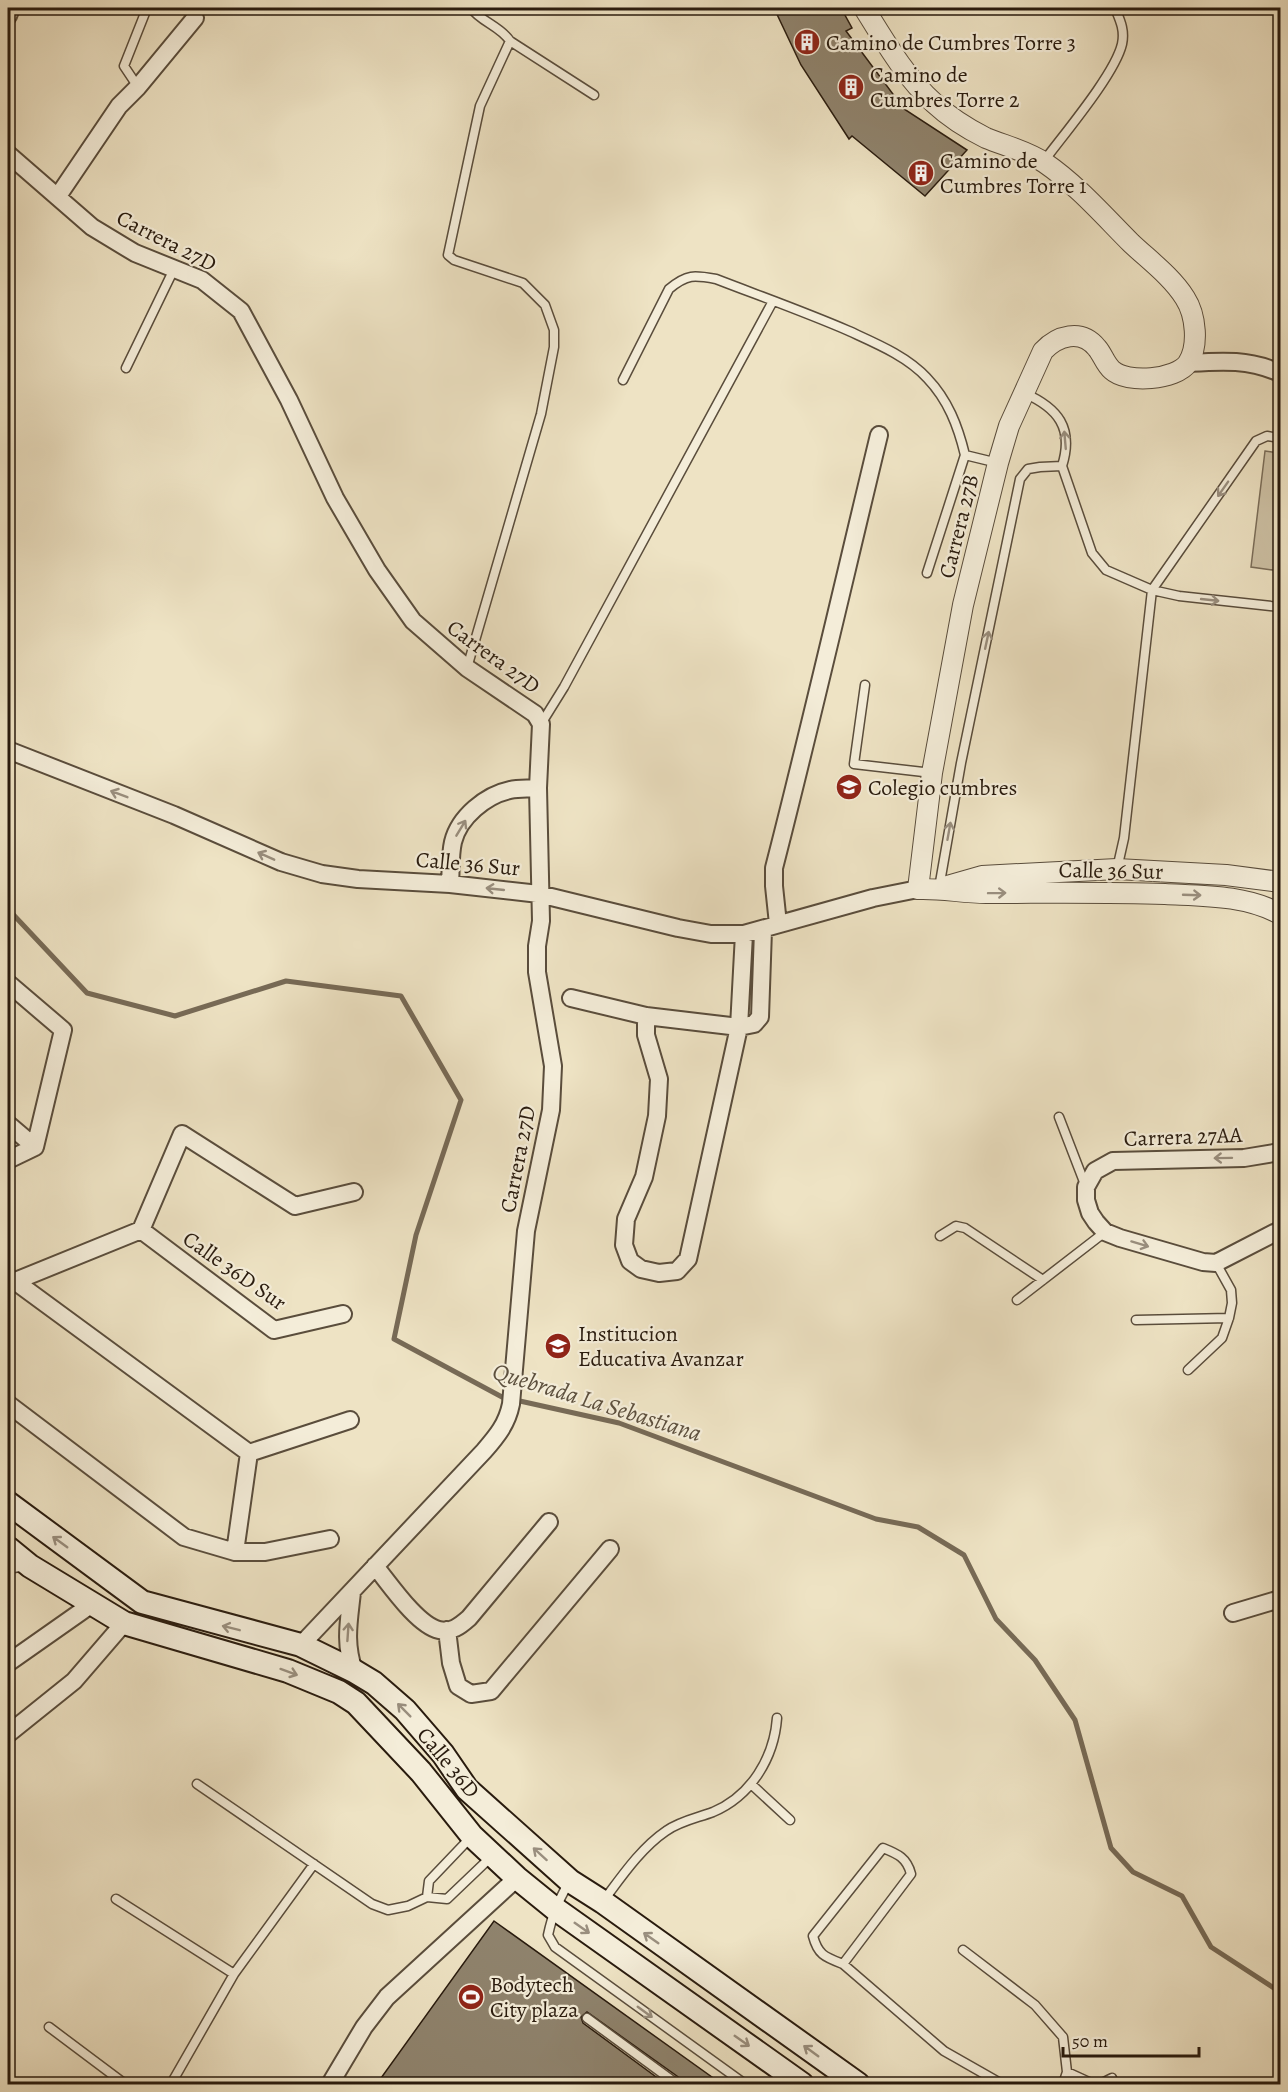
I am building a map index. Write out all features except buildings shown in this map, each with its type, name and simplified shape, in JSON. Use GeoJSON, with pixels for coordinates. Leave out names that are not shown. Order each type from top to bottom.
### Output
{"type":"FeatureCollection","features":[{"type":"Feature","properties":{"kind":"main road","name":"Calle 36D"},"geometry":{"type":"LineString","coordinates":[[8,1503],[142,1602],[301,1645],[374,1683],[405,1710],[443,1754],[467,1789],[570,1881],[603,1902],[858,2085]]}},
{"type":"Feature","properties":{"kind":"main road","name":"Calle 36D"},"geometry":{"type":"LineString","coordinates":[[8,1548],[19,1567],[92,1604],[123,1623],[288,1671],[339,1692],[356,1703],[421,1772],[472,1836],[517,1878],[554,1908],[802,2085]]}},
{"type":"Feature","properties":{"kind":"street"},"geometry":{"type":"LineString","coordinates":[[8,16],[11,8]]}},
{"type":"Feature","properties":{"kind":"street"},"geometry":{"type":"LineString","coordinates":[[864,8],[909,75],[933,102],[956,120],[985,137],[1043,162],[1065,178],[1166,276],[1186,298],[1195,322],[1194,347],[1188,363],[1232,361],[1261,365],[1281,373]]}},
{"type":"Feature","properties":{"kind":"street"},"geometry":{"type":"LineString","coordinates":[[58,196],[119,106],[138,87],[195,18]]}},
{"type":"Feature","properties":{"kind":"street","name":"Carrera 27D"},"geometry":{"type":"LineString","coordinates":[[8,154],[92,227],[135,254],[202,280],[241,311],[289,400],[335,498],[377,570],[413,621],[466,668],[535,714],[541,724],[538,788],[541,921],[537,946],[537,972],[553,1066],[551,1110],[526,1231],[508,1417],[501,1431],[484,1451],[301,1645]]}},
{"type":"Feature","properties":{"kind":"street","name":"Carrera 27B"},"geometry":{"type":"LineString","coordinates":[[918,889],[932,773],[963,605],[1009,426],[1043,351],[1052,342],[1063,337],[1074,336],[1088,340],[1098,348],[1105,362],[1114,372],[1129,377],[1165,376],[1178,372],[1188,363]]}},
{"type":"Feature","properties":{"kind":"street"},"geometry":{"type":"LineString","coordinates":[[571,999],[646,1016],[739,1027],[754,1024],[760,1017],[774,868],[810,730],[831,630],[879,435]]}},
{"type":"Feature","properties":{"kind":"street","name":"Calle 36 Sur"},"geometry":{"type":"LineString","coordinates":[[8,750],[174,815],[281,862],[322,874],[539,894],[711,934],[744,934],[873,898],[918,889],[939,888],[982,893],[1113,892],[1212,896],[1238,899],[1265,906],[1281,914]]}},
{"type":"Feature","properties":{"kind":"street"},"geometry":{"type":"LineString","coordinates":[[450,884],[453,842],[459,827],[475,808],[491,797],[510,789],[538,788]]}},
{"type":"Feature","properties":{"kind":"street","name":"Calle 36 Sur"},"geometry":{"type":"LineString","coordinates":[[939,888],[982,876],[1117,870],[1203,873],[1281,882]]}},
{"type":"Feature","properties":{"kind":"street"},"geometry":{"type":"LineString","coordinates":[[646,1016],[646,1035],[659,1079],[657,1116],[644,1177],[626,1219],[624,1245],[630,1261],[641,1269],[659,1273],[677,1271],[687,1259],[739,1027],[744,934]]}},
{"type":"Feature","properties":{"kind":"street"},"geometry":{"type":"LineString","coordinates":[[8,983],[63,1030],[35,1147]]}},
{"type":"Feature","properties":{"kind":"street"},"geometry":{"type":"LineString","coordinates":[[8,1124],[35,1147]]}},
{"type":"Feature","properties":{"kind":"street"},"geometry":{"type":"LineString","coordinates":[[12,1283],[141,1230],[182,1134],[295,1206],[354,1192]]}},
{"type":"Feature","properties":{"kind":"street"},"geometry":{"type":"LineString","coordinates":[[8,1160],[35,1147]]}},
{"type":"Feature","properties":{"kind":"street","name":"Carrera 27AA"},"geometry":{"type":"LineString","coordinates":[[1086,1187],[1095,1171],[1113,1161],[1244,1158],[1281,1152]]}},
{"type":"Feature","properties":{"kind":"street"},"geometry":{"type":"LineString","coordinates":[[1086,1187],[1086,1200],[1090,1213],[1105,1232],[1185,1257],[1216,1263],[1281,1230]]}},
{"type":"Feature","properties":{"kind":"street","name":"Calle 36D Sur"},"geometry":{"type":"LineString","coordinates":[[141,1230],[273,1330],[343,1314]]}},
{"type":"Feature","properties":{"kind":"street"},"geometry":{"type":"LineString","coordinates":[[12,1283],[249,1453]]}},
{"type":"Feature","properties":{"kind":"street"},"geometry":{"type":"LineString","coordinates":[[8,1404],[184,1537],[235,1552],[265,1552],[330,1539]]}},
{"type":"Feature","properties":{"kind":"street"},"geometry":{"type":"LineString","coordinates":[[249,1453],[350,1420]]}},
{"type":"Feature","properties":{"kind":"street"},"geometry":{"type":"LineString","coordinates":[[235,1552],[249,1453]]}},
{"type":"Feature","properties":{"kind":"street"},"geometry":{"type":"LineString","coordinates":[[375,1566],[421,1619],[436,1629],[455,1629],[469,1618],[549,1521]]}},
{"type":"Feature","properties":{"kind":"street"},"geometry":{"type":"LineString","coordinates":[[447,1630],[458,1686],[471,1694],[491,1691],[610,1549]]}},
{"type":"Feature","properties":{"kind":"street"},"geometry":{"type":"LineString","coordinates":[[352,1592],[347,1634],[348,1654],[354,1671]]}},
{"type":"Feature","properties":{"kind":"street"},"geometry":{"type":"LineString","coordinates":[[1233,1613],[1281,1599]]}},
{"type":"Feature","properties":{"kind":"street"},"geometry":{"type":"LineString","coordinates":[[8,1663],[92,1604]]}},
{"type":"Feature","properties":{"kind":"street"},"geometry":{"type":"LineString","coordinates":[[8,1734],[74,1681],[123,1623]]}},
{"type":"Feature","properties":{"kind":"street"},"geometry":{"type":"LineString","coordinates":[[330,2085],[364,2027],[387,1997],[517,1878]]}},
{"type":"Feature","properties":{"kind":"lane"},"geometry":{"type":"LineString","coordinates":[[138,87],[124,66],[147,8]]}},
{"type":"Feature","properties":{"kind":"lane"},"geometry":{"type":"LineString","coordinates":[[471,8],[476,14],[501,30],[510,41],[594,95]]}},
{"type":"Feature","properties":{"kind":"lane"},"geometry":{"type":"LineString","coordinates":[[1043,162],[1114,63],[1122,44],[1122,24],[1115,8]]}},
{"type":"Feature","properties":{"kind":"lane"},"geometry":{"type":"LineString","coordinates":[[466,668],[541,414],[554,347],[554,330],[545,305],[523,283],[454,260],[448,255],[480,106],[510,41]]}},
{"type":"Feature","properties":{"kind":"lane"},"geometry":{"type":"LineString","coordinates":[[126,368],[174,269]]}},
{"type":"Feature","properties":{"kind":"lane"},"geometry":{"type":"LineString","coordinates":[[623,380],[669,289],[682,278],[698,275],[716,279],[870,340],[902,358],[926,376],[944,399],[959,429],[965,455],[927,573]]}},
{"type":"Feature","properties":{"kind":"lane"},"geometry":{"type":"LineString","coordinates":[[541,724],[564,687],[773,301]]}},
{"type":"Feature","properties":{"kind":"lane"},"geometry":{"type":"LineString","coordinates":[[1023,393],[1042,401],[1054,411],[1063,425],[1066,453],[1062,466],[1092,553],[1106,570],[1152,590],[1203,599],[1281,607]]}},
{"type":"Feature","properties":{"kind":"lane"},"geometry":{"type":"LineString","coordinates":[[1117,870],[1124,838],[1152,590],[1257,441],[1267,436],[1281,438]]}},
{"type":"Feature","properties":{"kind":"lane"},"geometry":{"type":"LineString","coordinates":[[965,455],[998,463]]}},
{"type":"Feature","properties":{"kind":"lane"},"geometry":{"type":"LineString","coordinates":[[939,888],[961,763],[1020,479],[1028,470],[1062,466]]}},
{"type":"Feature","properties":{"kind":"lane"},"geometry":{"type":"LineString","coordinates":[[865,685],[854,764],[932,773]]}},
{"type":"Feature","properties":{"kind":"lane"},"geometry":{"type":"LineString","coordinates":[[1059,1117],[1086,1187]]}},
{"type":"Feature","properties":{"kind":"lane"},"geometry":{"type":"LineString","coordinates":[[940,1236],[956,1226],[965,1228],[1043,1280]]}},
{"type":"Feature","properties":{"kind":"lane"},"geometry":{"type":"LineString","coordinates":[[1017,1300],[1105,1232]]}},
{"type":"Feature","properties":{"kind":"lane"},"geometry":{"type":"LineString","coordinates":[[1188,1370],[1222,1338],[1229,1318],[1232,1303],[1231,1290],[1216,1263]]}},
{"type":"Feature","properties":{"kind":"lane"},"geometry":{"type":"LineString","coordinates":[[1136,1320],[1229,1318]]}},
{"type":"Feature","properties":{"kind":"lane"},"geometry":{"type":"LineString","coordinates":[[603,1902],[624,1873],[656,1839],[679,1824],[724,1806],[751,1784],[769,1756],[777,1718]]}},
{"type":"Feature","properties":{"kind":"lane"},"geometry":{"type":"LineString","coordinates":[[197,1784],[372,1904],[388,1910],[408,1906],[427,1897],[447,1899],[492,1856]]}},
{"type":"Feature","properties":{"kind":"lane"},"geometry":{"type":"LineString","coordinates":[[751,1784],[790,1821]]}},
{"type":"Feature","properties":{"kind":"lane"},"geometry":{"type":"LineString","coordinates":[[427,1897],[429,1881],[472,1836]]}},
{"type":"Feature","properties":{"kind":"lane"},"geometry":{"type":"LineString","coordinates":[[843,1965],[911,1874],[908,1863],[899,1854],[883,1848],[813,1936],[816,1950],[843,1965],[944,2050],[1002,2085]]}},
{"type":"Feature","properties":{"kind":"lane"},"geometry":{"type":"LineString","coordinates":[[171,2085],[234,1974],[314,1864]]}},
{"type":"Feature","properties":{"kind":"lane"},"geometry":{"type":"LineString","coordinates":[[570,1881],[554,1908],[548,1935],[555,1947],[745,2085]]}},
{"type":"Feature","properties":{"kind":"lane"},"geometry":{"type":"LineString","coordinates":[[116,1899],[234,1974]]}},
{"type":"Feature","properties":{"kind":"lane"},"geometry":{"type":"LineString","coordinates":[[963,1950],[1035,2005],[1063,2037],[1067,2072],[1064,2085]]}},
{"type":"Feature","properties":{"kind":"lane"},"geometry":{"type":"LineString","coordinates":[[587,2018],[677,2085]]}},
{"type":"Feature","properties":{"kind":"lane"},"geometry":{"type":"LineString","coordinates":[[49,2027],[125,2085]]}},
{"type":"Feature","properties":{"kind":"lane"},"geometry":{"type":"LineString","coordinates":[[1067,2072],[1100,2085],[1112,2078]]}},
{"type":"Feature","properties":{"kind":"shaded area"},"geometry":{"type":"Polygon","coordinates":[[[1265,451],[1280,453],[1280,571],[1251,567],[1265,451]]]}},
{"type":"Feature","properties":{"kind":"waterway","name":"Quebrada La Sebastiana"},"geometry":{"type":"LineString","coordinates":[[8,909],[87,993],[175,1016],[286,981],[401,996],[461,1100],[416,1235],[394,1339],[502,1397],[619,1423],[876,1519],[918,1527],[964,1555],[996,1619],[1035,1660],[1075,1720],[1111,1848],[1133,1872],[1182,1896],[1211,1947],[1280,1992]]}},
{"type":"Feature","properties":{"kind":"place","name":"Camino de Cumbres Torre 3"},"geometry":{"type":"Point","coordinates":[807,42]}},
{"type":"Feature","properties":{"kind":"place","name":"Camino de Cumbres Torre 2"},"geometry":{"type":"Point","coordinates":[851,87]}},
{"type":"Feature","properties":{"kind":"place","name":"Camino de Cumbres Torre 1"},"geometry":{"type":"Point","coordinates":[921,173]}},
{"type":"Feature","properties":{"kind":"place","name":"Colegio cumbres"},"geometry":{"type":"Point","coordinates":[849,787]}},
{"type":"Feature","properties":{"kind":"place","name":"Institucion Educativa Avanzar"},"geometry":{"type":"Point","coordinates":[558,1346]}},
{"type":"Feature","properties":{"kind":"place","name":"Bodytech City plaza"},"geometry":{"type":"Point","coordinates":[471,1997]}}]}
